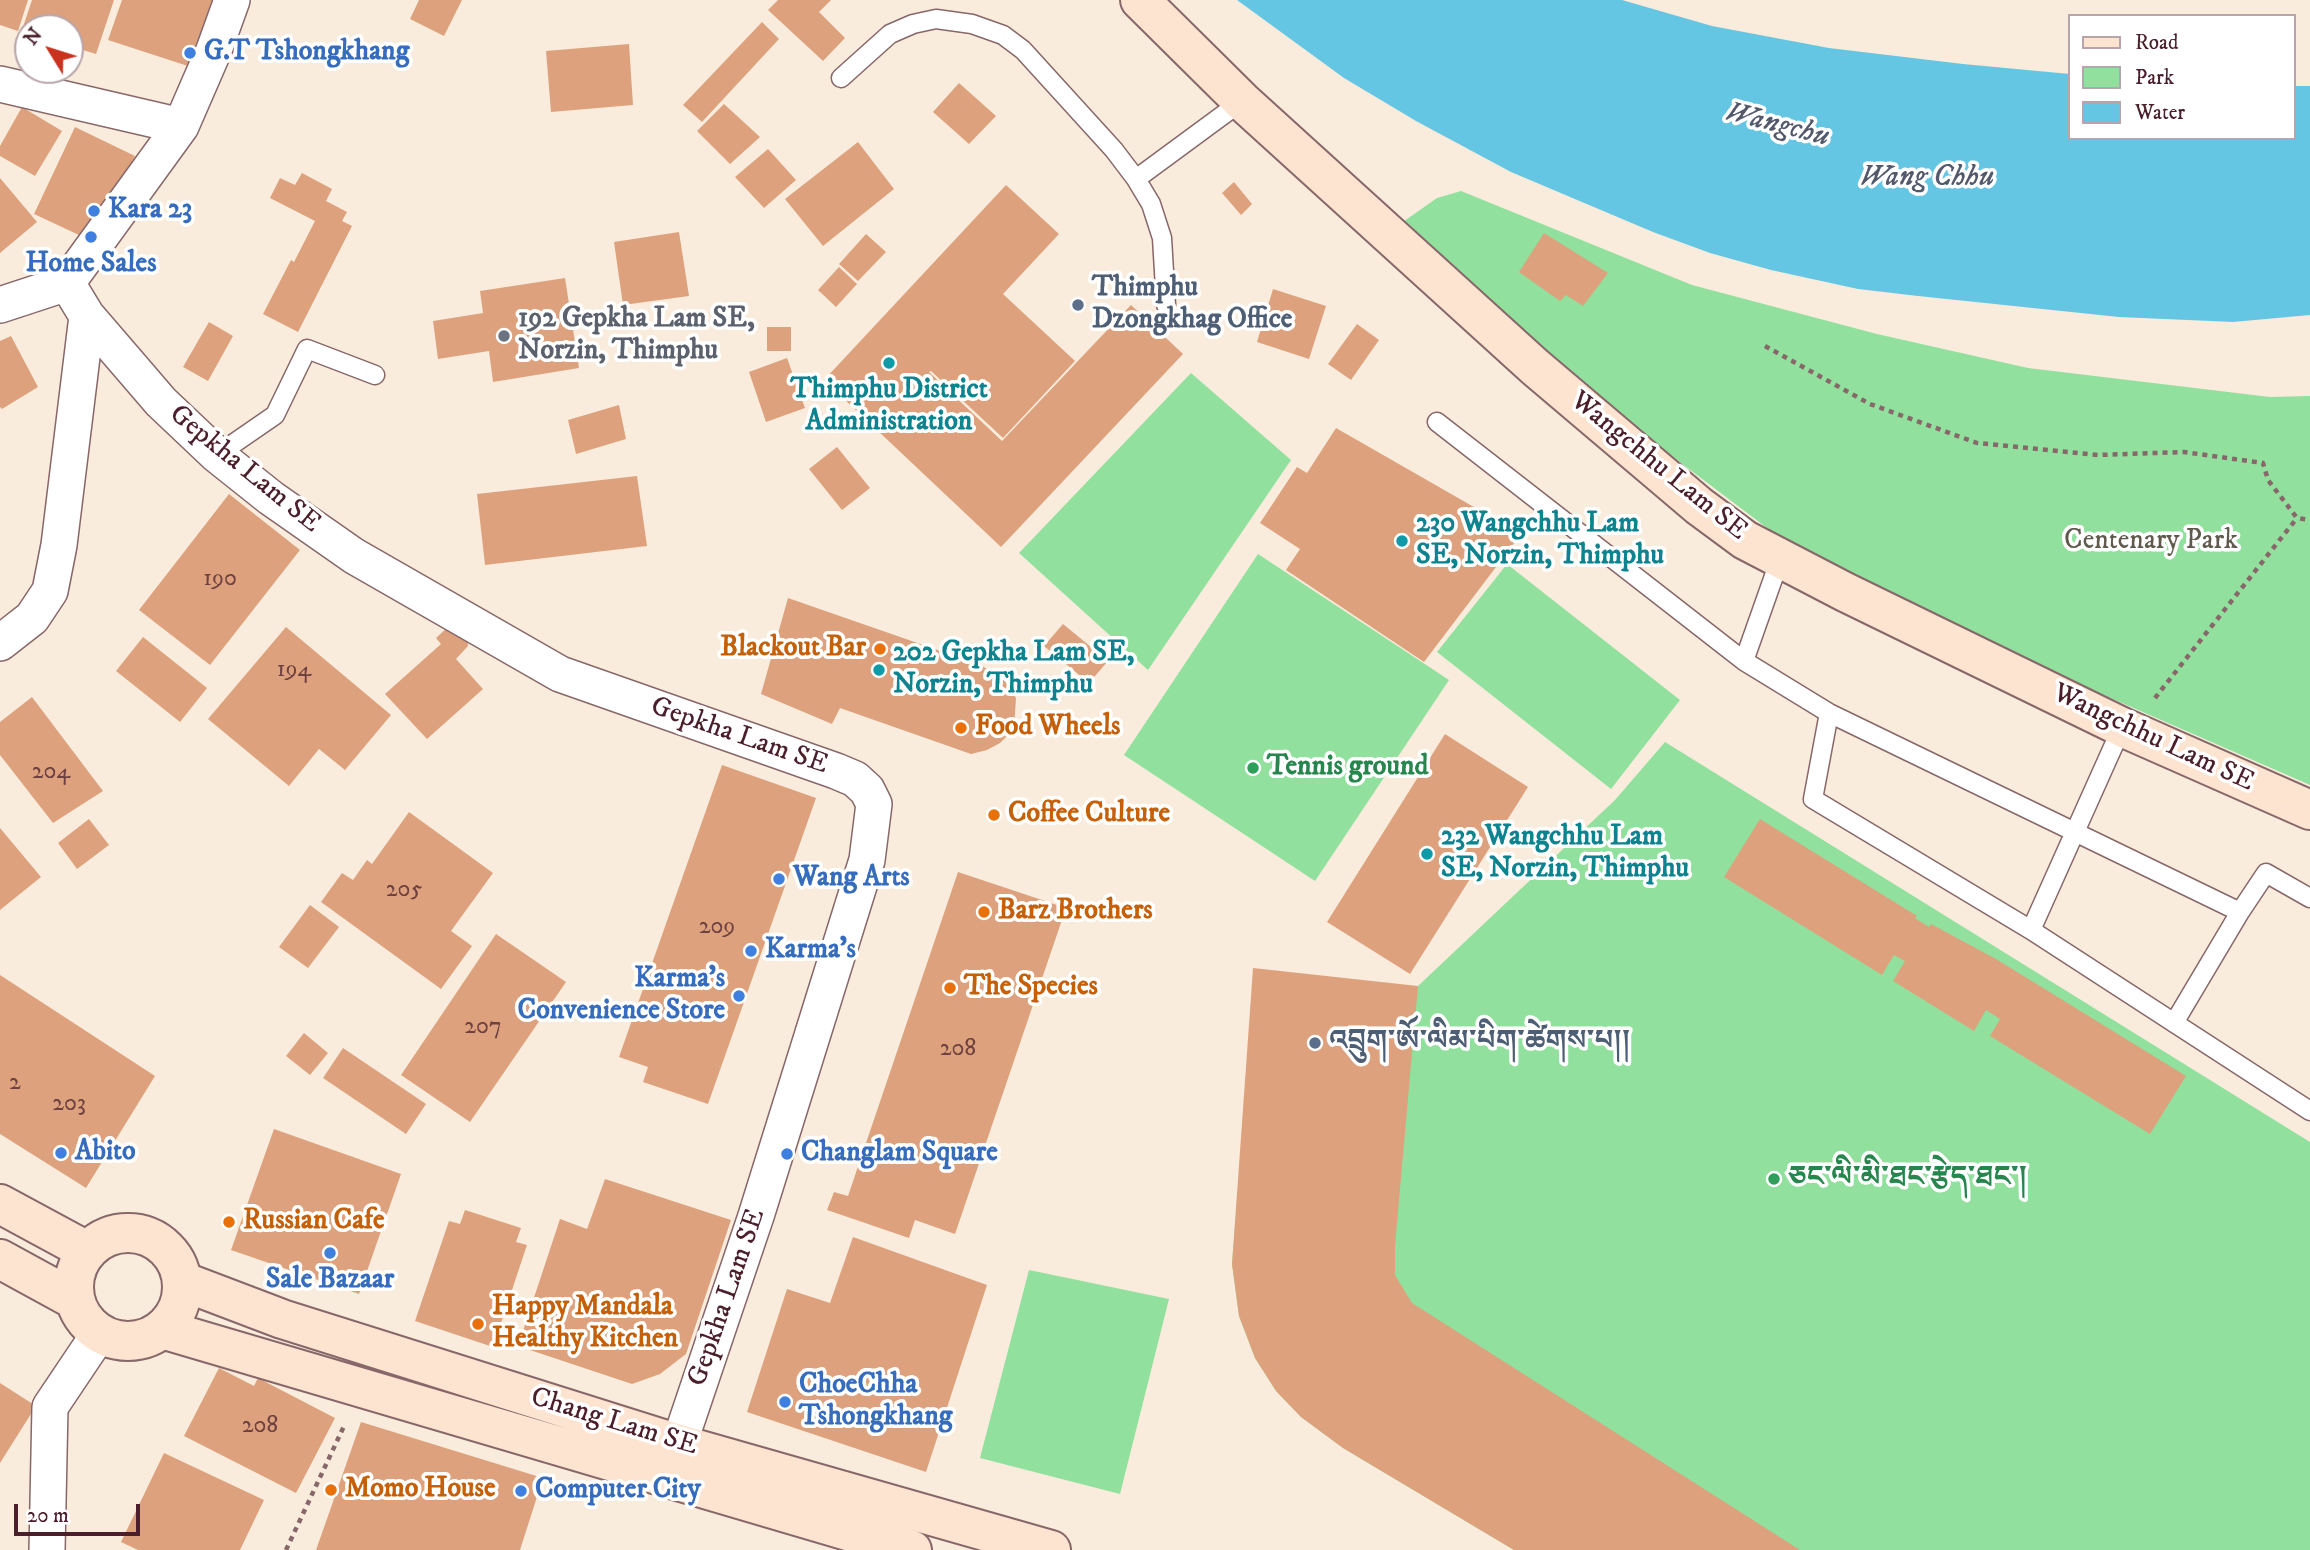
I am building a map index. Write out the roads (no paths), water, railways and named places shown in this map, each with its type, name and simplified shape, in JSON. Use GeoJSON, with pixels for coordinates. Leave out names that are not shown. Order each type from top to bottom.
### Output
{"type":"FeatureCollection","features":[{"type":"Feature","properties":{"kind":"main road","name":"Wangchhu Lam SE"},"geometry":{"type":"LineString","coordinates":[[1140,0],[1242,101],[1535,367],[1688,498],[1745,540],[1780,559],[2135,717],[2310,810]]}},
{"type":"Feature","properties":{"kind":"main road"},"geometry":{"type":"LineString","coordinates":[[0,1204],[87,1251]]}},
{"type":"Feature","properties":{"kind":"main road"},"geometry":{"type":"LineString","coordinates":[[122,1233],[142,1234],[160,1243],[173,1257],[182,1281],[179,1305],[172,1318],[162,1329],[138,1341],[124,1342],[99,1334],[79,1313],[75,1300],[73,1283],[77,1265],[87,1251],[103,1238],[122,1233]]}},
{"type":"Feature","properties":{"kind":"main road"},"geometry":{"type":"LineString","coordinates":[[0,1259],[75,1300]]}},
{"type":"Feature","properties":{"kind":"main road","name":"Chang Lam SE"},"geometry":{"type":"LineString","coordinates":[[182,1281],[282,1319],[679,1444],[1051,1550]]}},
{"type":"Feature","properties":{"kind":"main road","name":"Chang Lam SE"},"geometry":{"type":"LineString","coordinates":[[162,1329],[912,1550]]}},
{"type":"Feature","properties":{"kind":"street"},"geometry":{"type":"LineString","coordinates":[[0,305],[67,283],[181,126],[232,0]]}},
{"type":"Feature","properties":{"kind":"street"},"geometry":{"type":"LineString","coordinates":[[0,84],[181,126]]}},
{"type":"Feature","properties":{"kind":"street","name":"Gepkha Lam SE"},"geometry":{"type":"LineString","coordinates":[[67,283],[87,316],[161,402],[217,454],[271,498],[354,556],[559,674],[836,771],[855,779],[871,797],[874,804],[866,860],[756,1216],[679,1444]]}},
{"type":"Feature","properties":{"kind":"street"},"geometry":{"type":"LineString","coordinates":[[0,643],[32,618],[50,592],[60,545],[87,316]]}},
{"type":"Feature","properties":{"kind":"street"},"geometry":{"type":"LineString","coordinates":[[47,1550],[50,1408],[99,1334]]}},
{"type":"Feature","properties":{"kind":"lane"},"geometry":{"type":"LineString","coordinates":[[841,78],[890,34],[936,19],[972,24],[1003,35],[1023,50],[1114,150],[1136,179],[1151,204],[1162,238],[1166,305]]}},
{"type":"Feature","properties":{"kind":"lane"},"geometry":{"type":"LineString","coordinates":[[1136,179],[1242,101]]}},
{"type":"Feature","properties":{"kind":"lane"},"geometry":{"type":"LineString","coordinates":[[217,454],[275,415],[307,349],[375,375]]}},
{"type":"Feature","properties":{"kind":"lane"},"geometry":{"type":"LineString","coordinates":[[1437,422],[1744,661],[1829,713],[2240,912]]}},
{"type":"Feature","properties":{"kind":"lane"},"geometry":{"type":"LineString","coordinates":[[1744,661],[1780,559]]}},
{"type":"Feature","properties":{"kind":"lane"},"geometry":{"type":"LineString","coordinates":[[1829,713],[1813,799],[2031,930],[2310,1111]]}},
{"type":"Feature","properties":{"kind":"lane"},"geometry":{"type":"LineString","coordinates":[[2031,930],[2075,832],[2135,717]]}},
{"type":"Feature","properties":{"kind":"lane"},"geometry":{"type":"LineString","coordinates":[[2174,1023],[2266,873],[2310,898]]}},
{"type":"Feature","properties":{"kind":"water","name":"Wang Chhu"},"geometry":{"type":"Polygon","coordinates":[[[1237,0],[1622,0],[1712,26],[1829,48],[2068,74],[2068,140],[2296,140],[2296,86],[2310,86],[2310,315],[2233,322],[2119,317],[1858,289],[1771,270],[1710,253],[1653,232],[1511,172],[1416,121],[1344,78],[1237,0]]]}},
{"type":"Feature","properties":{"kind":"place","name":"G.T Tshongkhang"},"geometry":{"type":"Point","coordinates":[190,53]}},
{"type":"Feature","properties":{"kind":"place","name":"Kara 23"},"geometry":{"type":"Point","coordinates":[94,211]}},
{"type":"Feature","properties":{"kind":"place","name":"Home Sales"},"geometry":{"type":"Point","coordinates":[91,237]}},
{"type":"Feature","properties":{"kind":"place","name":"Thimphu Dzongkhag Office"},"geometry":{"type":"Point","coordinates":[1078,305]}},
{"type":"Feature","properties":{"kind":"place","name":"192 Gepkha Lam SE, Norzin, Thimphu"},"geometry":{"type":"Point","coordinates":[504,336]}},
{"type":"Feature","properties":{"kind":"place","name":"Thimphu District Administration"},"geometry":{"type":"Point","coordinates":[889,363]}},
{"type":"Feature","properties":{"kind":"place","name":"230 Wangchhu Lam SE, Norzin, Thimphu"},"geometry":{"type":"Point","coordinates":[1402,541]}},
{"type":"Feature","properties":{"kind":"place","name":"Blackout Bar"},"geometry":{"type":"Point","coordinates":[880,649]}},
{"type":"Feature","properties":{"kind":"place","name":"202 Gepkha Lam SE, Norzin, Thimphu"},"geometry":{"type":"Point","coordinates":[879,670]}},
{"type":"Feature","properties":{"kind":"place","name":"Food Wheels"},"geometry":{"type":"Point","coordinates":[961,728]}},
{"type":"Feature","properties":{"kind":"place","name":"Tennis ground"},"geometry":{"type":"Point","coordinates":[1253,768]}},
{"type":"Feature","properties":{"kind":"place","name":"Coffee Culture"},"geometry":{"type":"Point","coordinates":[994,815]}},
{"type":"Feature","properties":{"kind":"place","name":"232 Wangchhu Lam SE, Norzin, Thimphu"},"geometry":{"type":"Point","coordinates":[1427,854]}},
{"type":"Feature","properties":{"kind":"place","name":"Wang Arts"},"geometry":{"type":"Point","coordinates":[779,879]}},
{"type":"Feature","properties":{"kind":"place","name":"Barz Brothers"},"geometry":{"type":"Point","coordinates":[984,912]}},
{"type":"Feature","properties":{"kind":"place","name":"Karma's"},"geometry":{"type":"Point","coordinates":[751,951]}},
{"type":"Feature","properties":{"kind":"place","name":"The Species"},"geometry":{"type":"Point","coordinates":[950,988]}},
{"type":"Feature","properties":{"kind":"place","name":"Karma's Convenience Store"},"geometry":{"type":"Point","coordinates":[739,996]}},
{"type":"Feature","properties":{"kind":"place","name":"འབྲུག་ཨོ་ལིམ་པིག་ཚེགས་པ།།"},"geometry":{"type":"Point","coordinates":[1315,1043]}},
{"type":"Feature","properties":{"kind":"place","name":"Abito"},"geometry":{"type":"Point","coordinates":[61,1153]}},
{"type":"Feature","properties":{"kind":"place","name":"Changlam Square"},"geometry":{"type":"Point","coordinates":[787,1154]}},
{"type":"Feature","properties":{"kind":"place","name":"ཅང་ལི་མི་ཐང་རྩེད་ཐང་།"},"geometry":{"type":"Point","coordinates":[1774,1179]}},
{"type":"Feature","properties":{"kind":"place","name":"Russian Cafe"},"geometry":{"type":"Point","coordinates":[229,1222]}},
{"type":"Feature","properties":{"kind":"place","name":"Sale Bazaar"},"geometry":{"type":"Point","coordinates":[330,1253]}},
{"type":"Feature","properties":{"kind":"place","name":"Happy Mandala Healthy Kitchen"},"geometry":{"type":"Point","coordinates":[478,1324]}},
{"type":"Feature","properties":{"kind":"place","name":"ChoeChha Tshongkhang"},"geometry":{"type":"Point","coordinates":[785,1402]}},
{"type":"Feature","properties":{"kind":"place","name":"Momo House"},"geometry":{"type":"Point","coordinates":[331,1490]}},
{"type":"Feature","properties":{"kind":"place","name":"Computer City"},"geometry":{"type":"Point","coordinates":[521,1491]}},
{"type":"Feature","properties":{"kind":"water label","name":"Wangchu"},"geometry":{"type":"Point","coordinates":[1777,126]}},
{"type":"Feature","properties":{"kind":"park label","name":"Centenary Park"},"geometry":{"type":"Point","coordinates":[2151,542]}}]}
